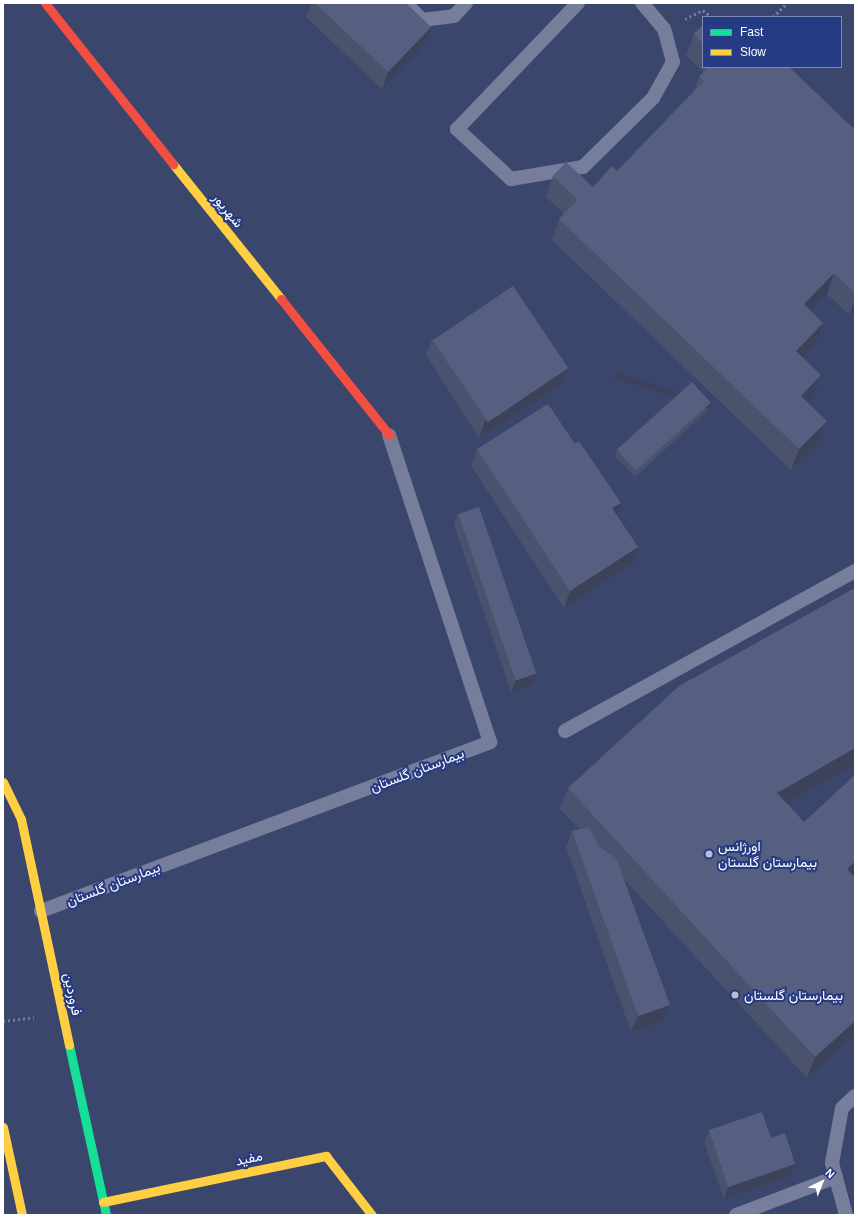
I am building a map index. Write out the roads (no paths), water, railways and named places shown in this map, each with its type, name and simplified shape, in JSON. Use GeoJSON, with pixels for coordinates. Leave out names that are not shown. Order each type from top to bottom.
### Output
{"type":"FeatureCollection","features":[{"type":"Feature","properties":{"kind":"street","name":"شهریور"},"geometry":{"type":"LineString","coordinates":[[45,3],[389,435]]}},
{"type":"Feature","properties":{"kind":"street","name":"فروردین"},"geometry":{"type":"LineString","coordinates":[[3,782],[21,819],[106,1215]]}},
{"type":"Feature","properties":{"kind":"street"},"geometry":{"type":"LineString","coordinates":[[3,1127],[22,1215]]}},
{"type":"Feature","properties":{"kind":"street","name":"مفید"},"geometry":{"type":"LineString","coordinates":[[103,1202],[326,1156],[372,1215]]}},
{"type":"Feature","properties":{"kind":"lane"},"geometry":{"type":"LineString","coordinates":[[406,3],[422,20],[454,16],[466,3]]}},
{"type":"Feature","properties":{"kind":"lane"},"geometry":{"type":"LineString","coordinates":[[578,3],[457,129],[511,179],[583,167],[653,98],[673,62],[664,29],[642,3]]}},
{"type":"Feature","properties":{"kind":"lane","name":"بیمارستان گلستان"},"geometry":{"type":"LineString","coordinates":[[41,911],[490,742],[389,435]]}},
{"type":"Feature","properties":{"kind":"lane"},"geometry":{"type":"LineString","coordinates":[[565,731],[855,571]]}},
{"type":"Feature","properties":{"kind":"lane"},"geometry":{"type":"LineString","coordinates":[[846,1215],[832,1163],[842,1108],[855,1096]]}},
{"type":"Feature","properties":{"kind":"lane"},"geometry":{"type":"LineString","coordinates":[[736,1215],[836,1177]]}},
{"type":"Feature","properties":{"kind":"place","name":"اورژانس بیمارستان گلستان"},"geometry":{"type":"Point","coordinates":[709,854]}},
{"type":"Feature","properties":{"kind":"place","name":"بیمارستان گلستان"},"geometry":{"type":"Point","coordinates":[735,995]}}]}
